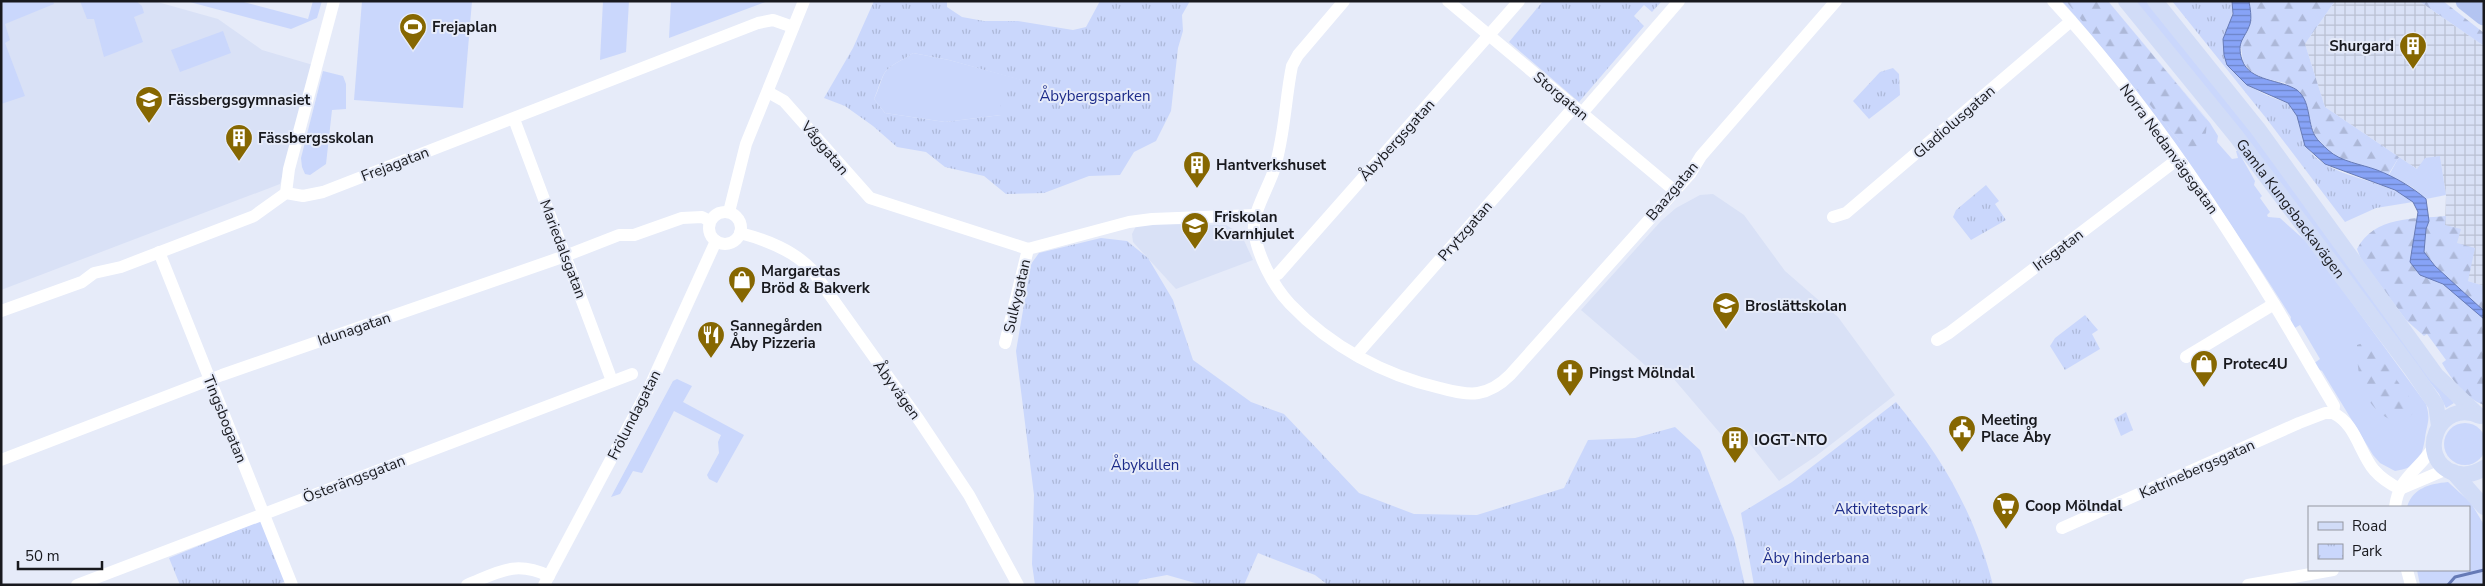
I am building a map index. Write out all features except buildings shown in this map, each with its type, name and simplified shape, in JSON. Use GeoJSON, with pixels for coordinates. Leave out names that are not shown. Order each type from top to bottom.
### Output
{"type":"FeatureCollection","features":[{"type":"Feature","properties":{"kind":"highway"},"geometry":{"type":"LineString","coordinates":[[2465,1],[2484,16]]}},
{"type":"Feature","properties":{"kind":"main road","name":"Gamla Kungsbackavägen"},"geometry":{"type":"LineString","coordinates":[[2126,1],[2236,136],[2412,370],[2436,405],[2439,426]]}},
{"type":"Feature","properties":{"kind":"main road","name":"Gamla Kungsbackavägen"},"geometry":{"type":"LineString","coordinates":[[2155,1],[2258,129],[2436,375],[2481,417]]}},
{"type":"Feature","properties":{"kind":"main road"},"geometry":{"type":"LineString","coordinates":[[2481,417],[2465,412],[2456,413],[2439,426],[2434,446],[2438,459],[2484,508]]}},
{"type":"Feature","properties":{"kind":"main road"},"geometry":{"type":"LineString","coordinates":[[2450,471],[2470,474],[2484,468]]}},
{"type":"Feature","properties":{"kind":"street"},"geometry":{"type":"LineString","coordinates":[[1,311],[82,282],[94,273],[121,267],[254,216],[286,193],[290,169],[334,1]]}},
{"type":"Feature","properties":{"kind":"street"},"geometry":{"type":"LineString","coordinates":[[729,212],[746,144],[804,1]]}},
{"type":"Feature","properties":{"kind":"street"},"geometry":{"type":"LineString","coordinates":[[1028,249],[1129,222],[1152,219],[1255,215],[1267,189],[1280,149],[1292,66],[1298,55],[1344,1]]}},
{"type":"Feature","properties":{"kind":"street","name":"Storgatan"},"geometry":{"type":"LineString","coordinates":[[1448,1],[1675,191]]}},
{"type":"Feature","properties":{"kind":"street","name":"Åbybergsgatan"},"geometry":{"type":"LineString","coordinates":[[1272,277],[1519,1]]}},
{"type":"Feature","properties":{"kind":"street","name":"Prytzgatan"},"geometry":{"type":"LineString","coordinates":[[1356,355],[1679,1]]}},
{"type":"Feature","properties":{"kind":"street","name":"Baazgatan"},"geometry":{"type":"LineString","coordinates":[[1255,215],[1253,228],[1257,244],[1272,277],[1290,304],[1356,355],[1392,374],[1417,383],[1464,393],[1477,394],[1492,389],[1507,378],[1675,191],[1690,174],[1701,156],[1836,1]]}},
{"type":"Feature","properties":{"kind":"street","name":"Norra Nedanvägsgatan"},"geometry":{"type":"LineString","coordinates":[[2053,1],[2137,103],[2221,220],[2274,304],[2334,406],[2333,413],[2343,419],[2352,430],[2373,469],[2400,489]]}},
{"type":"Feature","properties":{"kind":"street","name":"Frejagatan"},"geometry":{"type":"LineString","coordinates":[[286,193],[303,196],[323,192],[765,20],[773,20],[793,27]]}},
{"type":"Feature","properties":{"kind":"street","name":"Gladiolusgatan"},"geometry":{"type":"LineString","coordinates":[[1833,217],[1846,213],[2071,21]]}},
{"type":"Feature","properties":{"kind":"street","name":"Våggatan"},"geometry":{"type":"LineString","coordinates":[[768,92],[784,101],[870,198],[1028,249]]}},
{"type":"Feature","properties":{"kind":"street","name":"Mariedalsgatan"},"geometry":{"type":"LineString","coordinates":[[514,118],[612,380]]}},
{"type":"Feature","properties":{"kind":"street","name":"Irisgatan"},"geometry":{"type":"LineString","coordinates":[[1937,340],[1949,333],[2178,159]]}},
{"type":"Feature","properties":{"kind":"street"},"geometry":{"type":"LineString","coordinates":[[729,212],[739,220],[740,233],[730,243],[716,241],[709,232],[710,221],[718,213],[729,212]]}},
{"type":"Feature","properties":{"kind":"street","name":"Idunagatan"},"geometry":{"type":"LineString","coordinates":[[1,460],[210,381],[566,256],[619,235],[634,234],[682,218],[702,217],[710,221]]}},
{"type":"Feature","properties":{"kind":"street","name":"Åbyvägen"},"geometry":{"type":"LineString","coordinates":[[740,233],[783,248],[802,260],[812,270],[919,420],[969,495],[1018,585]]}},
{"type":"Feature","properties":{"kind":"street","name":"Frölundagatan"},"geometry":{"type":"LineString","coordinates":[[546,580],[650,386],[716,241]]}},
{"type":"Feature","properties":{"kind":"street","name":"Sulkygatan"},"geometry":{"type":"LineString","coordinates":[[1006,343],[1028,249]]}},
{"type":"Feature","properties":{"kind":"street","name":"Tingsbogatan"},"geometry":{"type":"LineString","coordinates":[[159,252],[292,585]]}},
{"type":"Feature","properties":{"kind":"street"},"geometry":{"type":"LineString","coordinates":[[2186,357],[2274,304]]}},
{"type":"Feature","properties":{"kind":"street","name":"Österängsgatan"},"geometry":{"type":"LineString","coordinates":[[77,585],[632,374]]}},
{"type":"Feature","properties":{"kind":"street","name":"Katrinebergsgatan"},"geometry":{"type":"LineString","coordinates":[[2062,528],[2299,423],[2333,413]]}},
{"type":"Feature","properties":{"kind":"street"},"geometry":{"type":"LineString","coordinates":[[2395,506],[2403,480],[2425,460],[2434,446]]}},
{"type":"Feature","properties":{"kind":"street"},"geometry":{"type":"LineString","coordinates":[[2400,489],[2450,471]]}},
{"type":"Feature","properties":{"kind":"street"},"geometry":{"type":"LineString","coordinates":[[466,585],[519,567],[536,570],[546,580]]}},
{"type":"Feature","properties":{"kind":"street"},"geometry":{"type":"LineString","coordinates":[[2248,585],[2327,571]]}},
{"type":"Feature","properties":{"kind":"street"},"geometry":{"type":"LineString","coordinates":[[2407,571],[2411,585]]}},
{"type":"Feature","properties":{"kind":"shaded area","name":"Fässbergsgymnasiet"},"geometry":{"type":"Polygon","coordinates":[[[1,1],[154,1],[218,19],[262,50],[313,65],[280,184],[1,290],[1,1]]]}},
{"type":"Feature","properties":{"kind":"shaded area"},"geometry":{"type":"Polygon","coordinates":[[[2335,1],[2419,1],[2484,46],[2484,286],[2468,281],[2457,243],[2445,225],[2446,195],[2440,156],[2417,169],[2325,107],[2305,44],[2335,1]]]}},
{"type":"Feature","properties":{"kind":"shaded area","name":"Broslättskolan"},"geometry":{"type":"Polygon","coordinates":[[[1713,194],[1744,215],[1785,271],[1838,317],[1895,395],[1816,456],[1779,481],[1742,434],[1725,439],[1667,371],[1653,372],[1581,310],[1661,221],[1676,208],[1700,195],[1713,194]]]}},
{"type":"Feature","properties":{"kind":"shaded area","name":"Friskolan Kvarnhjulet"},"geometry":{"type":"Polygon","coordinates":[[[1154,224],[1226,225],[1241,234],[1253,260],[1176,289],[1133,242],[1132,234],[1136,226],[1154,224]]]}},
{"type":"Feature","properties":{"kind":"green space"},"geometry":{"type":"Polygon","coordinates":[[[1,1],[53,1],[54,4],[5,24],[10,40],[5,43],[25,96],[1,104],[1,1]]]}},
{"type":"Feature","properties":{"kind":"green space"},"geometry":{"type":"Polygon","coordinates":[[[80,1],[136,1],[142,6],[144,13],[134,17],[143,42],[104,57],[94,19],[87,19],[80,1]]]}},
{"type":"Feature","properties":{"kind":"green space"},"geometry":{"type":"Polygon","coordinates":[[[186,1],[240,1],[308,19],[313,1],[322,1],[317,18],[291,29],[186,1]]]}},
{"type":"Feature","properties":{"kind":"green space","name":"Frejaplan"},"geometry":{"type":"Polygon","coordinates":[[[362,1],[472,1],[463,108],[354,100],[362,1]]]}},
{"type":"Feature","properties":{"kind":"green space"},"geometry":{"type":"Polygon","coordinates":[[[603,1],[629,1],[626,52],[600,60],[603,1]]]}},
{"type":"Feature","properties":{"kind":"green space"},"geometry":{"type":"Polygon","coordinates":[[[671,1],[768,1],[669,38],[671,1]]]}},
{"type":"Feature","properties":{"kind":"green space","name":"Åbybergsparken"},"geometry":{"type":"Polygon","coordinates":[[[874,1],[947,1],[947,7],[962,17],[984,21],[1018,21],[1073,30],[1086,27],[1100,1],[1190,1],[1182,15],[1183,31],[1178,48],[1171,111],[1156,141],[1134,152],[1120,175],[1089,176],[1044,193],[1006,194],[984,176],[945,167],[926,152],[897,147],[873,126],[845,106],[824,98],[853,48],[874,1]],[[913,53],[886,71],[874,99],[885,113],[945,122],[1001,115],[1000,84],[1024,81],[949,60],[913,53]]]}},
{"type":"Feature","properties":{"kind":"green space"},"geometry":{"type":"Polygon","coordinates":[[[1543,1],[1661,2],[1652,12],[1644,5],[1634,16],[1644,26],[1579,102],[1509,42],[1543,1]]]}},
{"type":"Feature","properties":{"kind":"green space"},"geometry":{"type":"Polygon","coordinates":[[[2062,1],[2066,1],[2080,16],[2180,142],[2207,119],[2218,136],[2217,142],[2232,159],[2238,158],[2236,151],[2238,151],[2255,181],[2254,185],[2262,196],[2260,198],[2270,212],[2267,215],[2268,217],[2280,218],[2309,244],[2426,404],[2428,418],[2424,445],[2420,456],[2413,465],[2395,471],[2380,463],[2373,455],[2322,371],[2313,364],[2320,359],[2300,325],[2293,329],[2290,325],[2291,317],[2183,154],[2125,76],[2062,1]]]}},
{"type":"Feature","properties":{"kind":"green space"},"geometry":{"type":"Polygon","coordinates":[[[2066,1],[2108,1],[2207,120],[2206,133],[2199,146],[2188,147],[2180,142],[2066,1]]]}},
{"type":"Feature","properties":{"kind":"green space"},"geometry":{"type":"Polygon","coordinates":[[[2135,1],[2146,1],[2220,90],[2454,403],[2446,408],[2439,394],[2135,1]]]}},
{"type":"Feature","properties":{"kind":"green space"},"geometry":{"type":"Polygon","coordinates":[[[2172,1],[2232,1],[2231,21],[2223,41],[2224,52],[2228,62],[2240,78],[2266,95],[2290,105],[2297,116],[2305,144],[2314,156],[2325,164],[2350,175],[2390,188],[2413,202],[2376,208],[2345,222],[2266,118],[2172,1]]]}},
{"type":"Feature","properties":{"kind":"green space"},"geometry":{"type":"Polygon","coordinates":[[[2249,1],[2335,1],[2305,44],[2325,107],[2399,157],[2388,175],[2345,161],[2329,151],[2315,136],[2304,102],[2285,83],[2263,78],[2251,72],[2243,62],[2240,39],[2250,24],[2249,1]]]}},
{"type":"Feature","properties":{"kind":"green space"},"geometry":{"type":"Polygon","coordinates":[[[2419,1],[2443,1],[2484,33],[2484,46],[2419,1]]]}},
{"type":"Feature","properties":{"kind":"green space"},"geometry":{"type":"Polygon","coordinates":[[[223,31],[231,53],[180,72],[171,50],[223,31]]]}},
{"type":"Feature","properties":{"kind":"green space"},"geometry":{"type":"Polygon","coordinates":[[[913,53],[949,60],[1026,81],[1001,115],[945,122],[885,113],[874,99],[884,74],[890,67],[913,53]]]}},
{"type":"Feature","properties":{"kind":"green space"},"geometry":{"type":"Polygon","coordinates":[[[1893,68],[1899,74],[1900,95],[1869,119],[1853,101],[1880,72],[1893,68]]]}},
{"type":"Feature","properties":{"kind":"green space"},"geometry":{"type":"Polygon","coordinates":[[[323,71],[343,76],[346,84],[346,109],[332,110],[326,164],[310,175],[305,174],[301,158],[323,71]]]}},
{"type":"Feature","properties":{"kind":"green space"},"geometry":{"type":"Polygon","coordinates":[[[2440,156],[2446,195],[2426,199],[2412,187],[2389,175],[2399,157],[2417,169],[2425,158],[2440,156]]]}},
{"type":"Feature","properties":{"kind":"green space"},"geometry":{"type":"Polygon","coordinates":[[[1986,185],[1999,201],[1995,204],[2006,220],[1971,240],[1953,217],[1956,210],[1986,185]]]}},
{"type":"Feature","properties":{"kind":"green space"},"geometry":{"type":"Polygon","coordinates":[[[2446,216],[2445,225],[2461,229],[2457,243],[2475,248],[2468,281],[2484,286],[2484,405],[2471,398],[2455,382],[2442,363],[2446,360],[2427,334],[2424,336],[2406,320],[2361,259],[2357,249],[2364,238],[2384,225],[2408,219],[2446,216]]]}},
{"type":"Feature","properties":{"kind":"green space","name":"Åbykullen"},"geometry":{"type":"Polygon","coordinates":[[[1101,238],[1127,241],[1148,258],[1173,300],[1193,360],[1251,402],[1284,414],[1359,493],[1414,514],[1477,515],[1564,488],[1588,440],[1635,438],[1675,427],[1700,450],[1734,538],[1745,585],[1328,585],[1315,575],[1258,553],[1244,585],[1202,585],[1167,575],[1140,580],[1137,585],[1035,585],[1032,564],[1034,495],[1016,351],[1031,264],[1039,253],[1101,238]]]}},
{"type":"Feature","properties":{"kind":"green space"},"geometry":{"type":"Polygon","coordinates":[[[2085,315],[2098,330],[2092,334],[2100,349],[2065,370],[2050,346],[2055,338],[2085,315]]]}},
{"type":"Feature","properties":{"kind":"green space"},"geometry":{"type":"Polygon","coordinates":[[[2366,342],[2372,346],[2412,401],[2414,412],[2407,420],[2397,423],[2385,417],[2369,401],[2360,381],[2357,357],[2357,345],[2366,342]]]}},
{"type":"Feature","properties":{"kind":"green space"},"geometry":{"type":"Polygon","coordinates":[[[677,379],[692,386],[683,402],[744,435],[717,483],[709,479],[707,475],[719,453],[718,442],[721,435],[674,411],[642,473],[633,471],[620,494],[611,497],[673,381],[677,379]]]}},
{"type":"Feature","properties":{"kind":"green space","name":"Aktivitetspark"},"geometry":{"type":"Polygon","coordinates":[[[1896,402],[1942,465],[1967,510],[1986,559],[1993,585],[1754,585],[1741,513],[1792,482],[1896,402]]]}},
{"type":"Feature","properties":{"kind":"green space"},"geometry":{"type":"Polygon","coordinates":[[[2126,412],[2133,430],[2121,436],[2114,419],[2126,412]]]}},
{"type":"Feature","properties":{"kind":"green space"},"geometry":{"type":"Polygon","coordinates":[[[2469,423],[2477,426],[2483,432],[2486,444],[2483,456],[2477,462],[2461,465],[2453,462],[2447,456],[2444,440],[2447,432],[2453,426],[2469,423]]]}},
{"type":"Feature","properties":{"kind":"green space"},"geometry":{"type":"Polygon","coordinates":[[[2448,482],[2471,503],[2484,525],[2484,585],[2420,585],[2417,571],[2470,571],[2470,506],[2408,506],[2413,495],[2423,488],[2448,482]]]}},
{"type":"Feature","properties":{"kind":"green space"},"geometry":{"type":"Polygon","coordinates":[[[262,520],[286,581],[276,585],[180,585],[169,558],[262,520]]]}},
{"type":"Feature","properties":{"kind":"water"},"geometry":{"type":"Polygon","coordinates":[[[2232,1],[2249,1],[2251,21],[2240,48],[2240,54],[2246,67],[2258,76],[2297,90],[2305,100],[2315,136],[2333,154],[2390,176],[2409,186],[2426,199],[2429,221],[2426,229],[2424,252],[2435,266],[2484,311],[2484,319],[2443,284],[2420,275],[2410,262],[2418,212],[2413,202],[2395,190],[2325,164],[2305,146],[2297,116],[2288,103],[2247,85],[2227,65],[2223,39],[2233,14],[2232,1]]]}},
{"type":"Feature","properties":{"kind":"waterway"},"geometry":{"type":"LineString","coordinates":[[2448,585],[2455,577],[2484,570]]}},
{"type":"Feature","properties":{"kind":"place","name":"Frejaplan"},"geometry":{"type":"Point","coordinates":[413,51]}},
{"type":"Feature","properties":{"kind":"place","name":"Shurgard"},"geometry":{"type":"Point","coordinates":[2413,70]}},
{"type":"Feature","properties":{"kind":"place","name":"Fässbergsgymnasiet"},"geometry":{"type":"Point","coordinates":[149,124]}},
{"type":"Feature","properties":{"kind":"place","name":"Fässbergsskolan"},"geometry":{"type":"Point","coordinates":[239,162]}},
{"type":"Feature","properties":{"kind":"place","name":"Hantverkshuset"},"geometry":{"type":"Point","coordinates":[1197,189]}},
{"type":"Feature","properties":{"kind":"place","name":"Friskolan Kvarnhjulet"},"geometry":{"type":"Point","coordinates":[1195,250]}},
{"type":"Feature","properties":{"kind":"place","name":"Margaretas Bröd & Bakverk"},"geometry":{"type":"Point","coordinates":[742,304]}},
{"type":"Feature","properties":{"kind":"place","name":"Broslättskolan"},"geometry":{"type":"Point","coordinates":[1726,330]}},
{"type":"Feature","properties":{"kind":"place","name":"Sannegården Åby Pizzeria"},"geometry":{"type":"Point","coordinates":[711,359]}},
{"type":"Feature","properties":{"kind":"place","name":"Protec4U"},"geometry":{"type":"Point","coordinates":[2204,388]}},
{"type":"Feature","properties":{"kind":"place","name":"Pingst Mölndal"},"geometry":{"type":"Point","coordinates":[1570,397]}},
{"type":"Feature","properties":{"kind":"place","name":"Meeting Place Åby"},"geometry":{"type":"Point","coordinates":[1962,453]}},
{"type":"Feature","properties":{"kind":"place","name":"IOGT-NTO"},"geometry":{"type":"Point","coordinates":[1735,464]}},
{"type":"Feature","properties":{"kind":"place","name":"Coop Mölndal"},"geometry":{"type":"Point","coordinates":[2006,530]}},
{"type":"Feature","properties":{"kind":"park label","name":"Åby hinderbana"},"geometry":{"type":"Point","coordinates":[1816,558]}}]}
